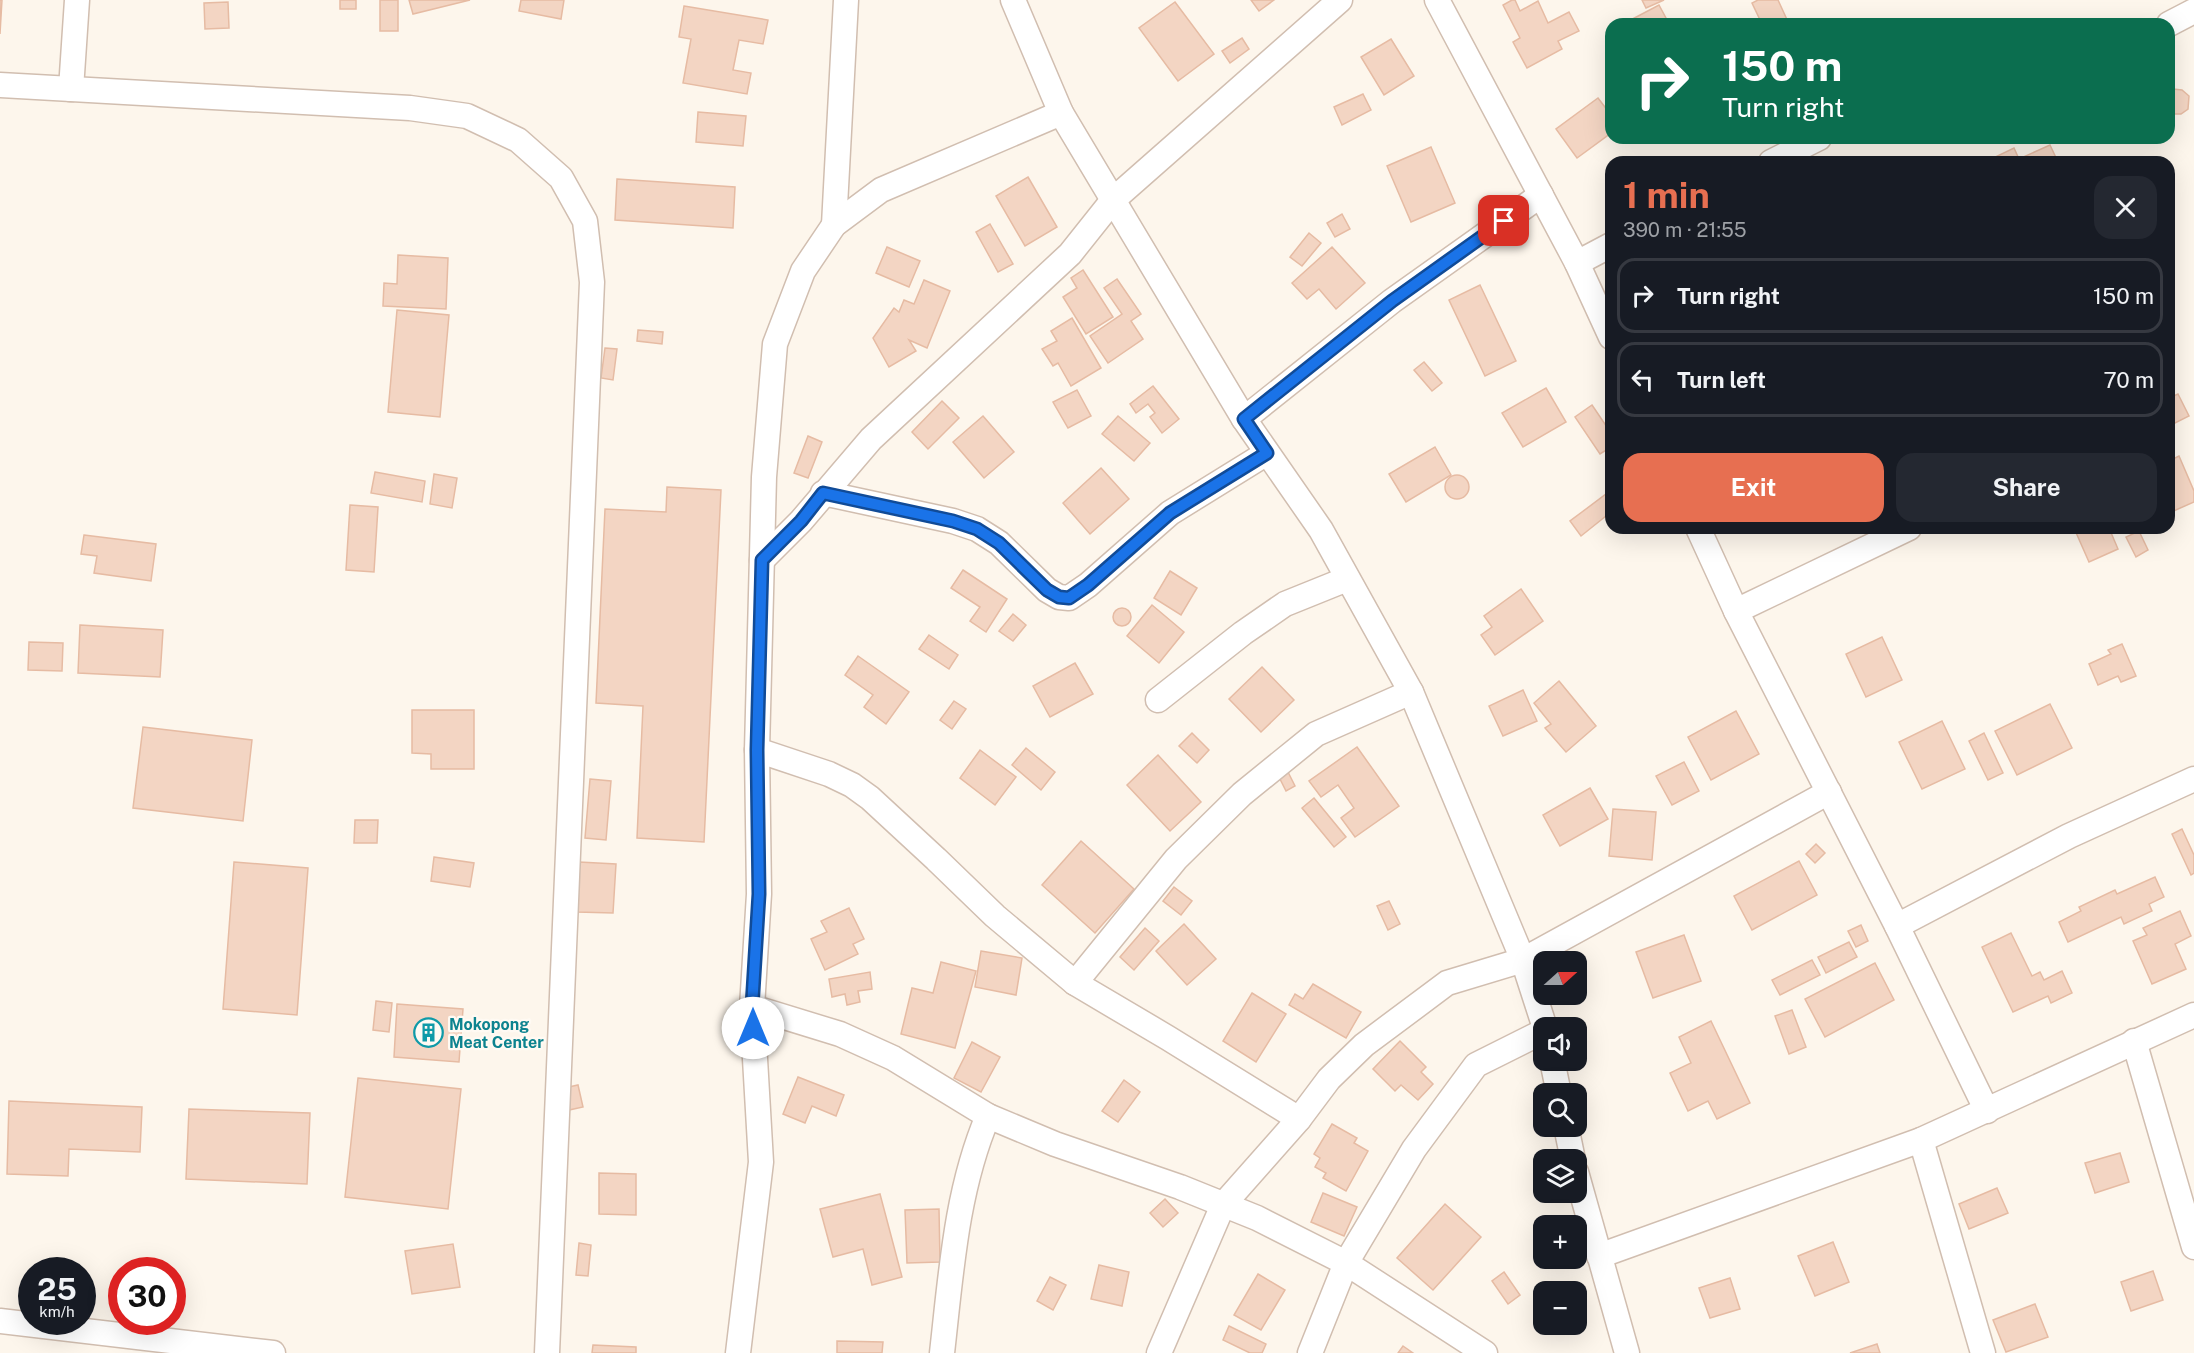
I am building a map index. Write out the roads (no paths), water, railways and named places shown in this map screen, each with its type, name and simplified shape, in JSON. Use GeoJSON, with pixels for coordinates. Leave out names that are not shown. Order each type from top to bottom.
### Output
{"type":"FeatureCollection","features":[{"type":"Feature","properties":{"kind":"street"},"geometry":{"type":"LineString","coordinates":[[71,89],[77,0]]}},
{"type":"Feature","properties":{"kind":"street"},"geometry":{"type":"LineString","coordinates":[[834,225],[846,0]]}},
{"type":"Feature","properties":{"kind":"street"},"geometry":{"type":"LineString","coordinates":[[1013,0],[1061,113],[1244,419],[1321,530],[1411,692],[1523,960],[1540,1017]]}},
{"type":"Feature","properties":{"kind":"street"},"geometry":{"type":"LineString","coordinates":[[762,560],[801,521],[871,439],[1070,254],[1113,200],[1340,0]]}},
{"type":"Feature","properties":{"kind":"street"},"geometry":{"type":"LineString","coordinates":[[1437,0],[1577,263],[1605,324]]}},
{"type":"Feature","properties":{"kind":"street"},"geometry":{"type":"LineString","coordinates":[[2175,21],[2194,11]]}},
{"type":"Feature","properties":{"kind":"street"},"geometry":{"type":"LineString","coordinates":[[0,85],[410,108],[467,116],[518,140],[561,178],[585,221],[592,282],[547,1353]]}},
{"type":"Feature","properties":{"kind":"street"},"geometry":{"type":"LineString","coordinates":[[738,1353],[761,1162],[752,1007],[759,894],[757,750],[764,477],[775,344],[803,271],[834,225],[881,190],[1061,113]]}},
{"type":"Feature","properties":{"kind":"street"},"geometry":{"type":"LineString","coordinates":[[1783,156],[1807,144]]}},
{"type":"Feature","properties":{"kind":"street"},"geometry":{"type":"LineString","coordinates":[[1244,419],[1392,301],[1541,195]]}},
{"type":"Feature","properties":{"kind":"street"},"geometry":{"type":"LineString","coordinates":[[1577,263],[1605,248]]}},
{"type":"Feature","properties":{"kind":"street"},"geometry":{"type":"LineString","coordinates":[[823,493],[953,521],[977,529],[999,543],[1047,590],[1059,597],[1069,598],[1088,585],[1170,513],[1267,453]]}},
{"type":"Feature","properties":{"kind":"street"},"geometry":{"type":"LineString","coordinates":[[1701,534],[1736,611],[1897,926],[1987,1111]]}},
{"type":"Feature","properties":{"kind":"street"},"geometry":{"type":"LineString","coordinates":[[1736,611],[1896,534]]}},
{"type":"Feature","properties":{"kind":"street"},"geometry":{"type":"LineString","coordinates":[[1158,700],[1243,633],[1285,604],[1347,579]]}},
{"type":"Feature","properties":{"kind":"street"},"geometry":{"type":"LineString","coordinates":[[1076,983],[1176,860],[1242,794],[1316,734],[1411,692]]}},
{"type":"Feature","properties":{"kind":"street"},"geometry":{"type":"LineString","coordinates":[[757,750],[829,774],[852,785],[870,798],[995,916],[1076,983],[1299,1119]]}},
{"type":"Feature","properties":{"kind":"street"},"geometry":{"type":"LineString","coordinates":[[1897,926],[2069,836],[2194,779]]}},
{"type":"Feature","properties":{"kind":"street"},"geometry":{"type":"LineString","coordinates":[[1159,1353],[1223,1205],[1299,1119],[1329,1079],[1364,1045],[1447,983],[1523,960],[1829,792]]}},
{"type":"Feature","properties":{"kind":"street"},"geometry":{"type":"LineString","coordinates":[[752,1007],[840,1034],[882,1053],[988,1116],[1055,1144],[1180,1187],[1257,1218],[1346,1263],[1485,1353]]}},
{"type":"Feature","properties":{"kind":"street"},"geometry":{"type":"LineString","coordinates":[[1599,1256],[1920,1140],[2194,1014]]}},
{"type":"Feature","properties":{"kind":"street"},"geometry":{"type":"LineString","coordinates":[[1310,1353],[1346,1263],[1414,1149],[1476,1065],[1533,1035]]}},
{"type":"Feature","properties":{"kind":"street"},"geometry":{"type":"LineString","coordinates":[[2134,1041],[2194,1247]]}},
{"type":"Feature","properties":{"kind":"street"},"geometry":{"type":"LineString","coordinates":[[942,1353],[954,1244],[975,1147],[988,1116]]}},
{"type":"Feature","properties":{"kind":"street"},"geometry":{"type":"LineString","coordinates":[[1920,1140],[1983,1353]]}},
{"type":"Feature","properties":{"kind":"street"},"geometry":{"type":"LineString","coordinates":[[1584,1203],[1627,1353]]}},
{"type":"Feature","properties":{"kind":"street"},"geometry":{"type":"LineString","coordinates":[[0,1322],[273,1353]]}},
{"type":"Feature","properties":{"kind":"place","name":"Mokopong Meat Center"},"geometry":{"type":"Point","coordinates":[428,1033]}}]}
